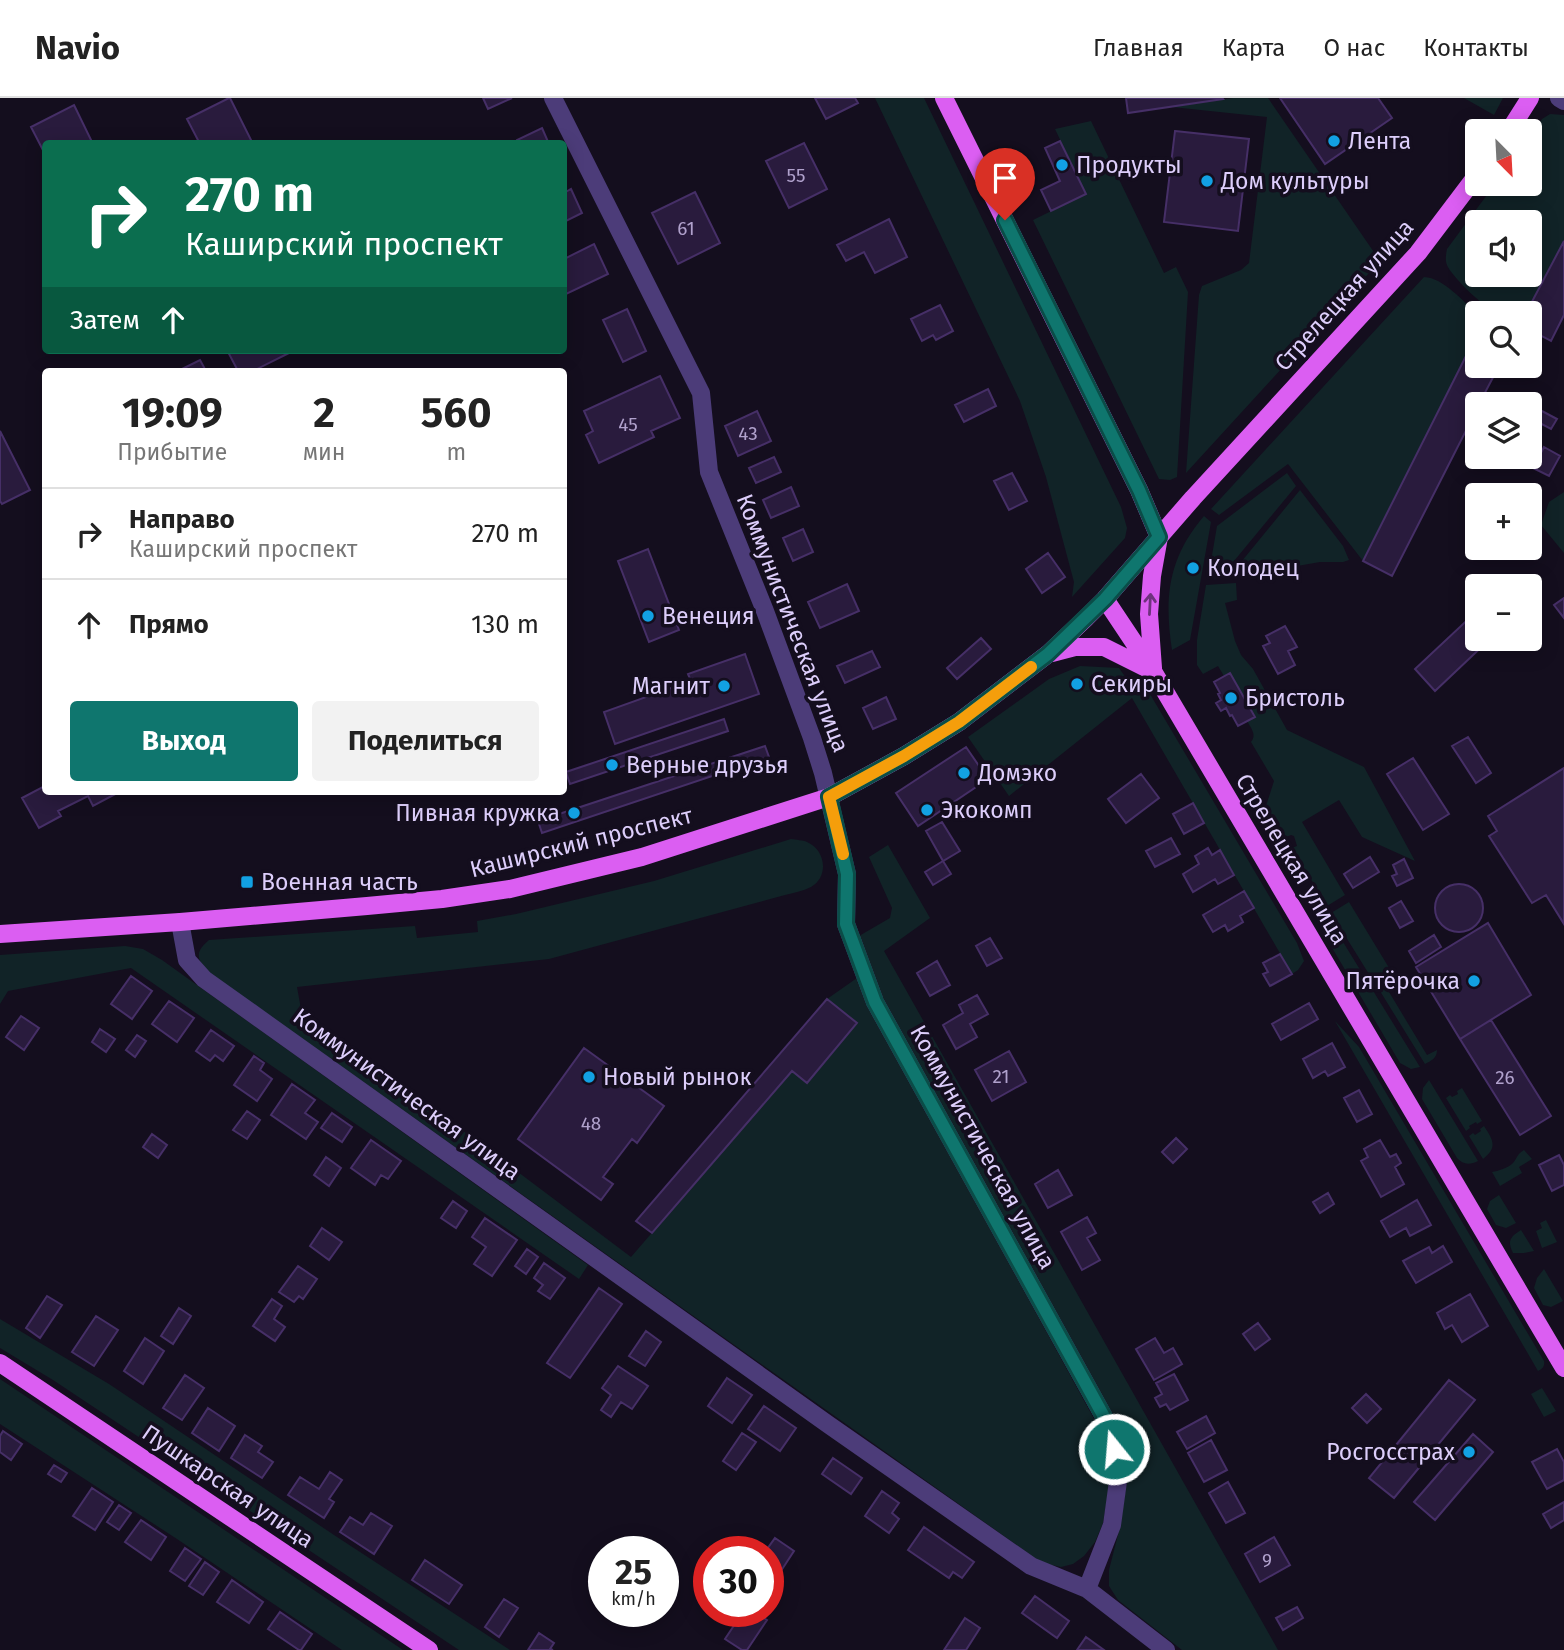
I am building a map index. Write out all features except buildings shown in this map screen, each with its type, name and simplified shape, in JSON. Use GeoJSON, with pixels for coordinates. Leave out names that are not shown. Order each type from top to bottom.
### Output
{"type":"FeatureCollection","features":[{"type":"Feature","properties":{"kind":"main road"},"geometry":{"type":"LineString","coordinates":[[944,98],[1139,490],[1159,537]]}},
{"type":"Feature","properties":{"kind":"main road"},"geometry":{"type":"LineString","coordinates":[[1517,119],[1530,98]]}},
{"type":"Feature","properties":{"kind":"main road","name":"Стрелецкая улица"},"geometry":{"type":"LineString","coordinates":[[1465,191],[1418,253],[1159,537],[1149,614],[1153,671],[1564,1368]]}},
{"type":"Feature","properties":{"kind":"main road","name":"Каширский проспект"},"geometry":{"type":"LineString","coordinates":[[0,933],[180,922],[442,899],[510,889],[642,857],[829,797],[959,722],[1048,654],[1105,599],[1159,537]]}},
{"type":"Feature","properties":{"kind":"main road"},"geometry":{"type":"LineString","coordinates":[[1105,599],[1153,671]]}},
{"type":"Feature","properties":{"kind":"main road"},"geometry":{"type":"LineString","coordinates":[[1048,654],[1075,647],[1104,647],[1153,671]]}},
{"type":"Feature","properties":{"kind":"main road","name":"Пушкарская улица"},"geometry":{"type":"LineString","coordinates":[[0,1363],[429,1650]]}},
{"type":"Feature","properties":{"kind":"street","name":"Коммунистическая улица"},"geometry":{"type":"LineString","coordinates":[[553,98],[701,393],[709,472],[812,738],[847,874],[846,924],[875,1002],[1108,1424],[1119,1474],[1112,1524],[1087,1589]]}},
{"type":"Feature","properties":{"kind":"street"},"geometry":{"type":"LineString","coordinates":[[1559,98],[1564,101]]}},
{"type":"Feature","properties":{"kind":"street","name":"Коммунистическая улица"},"geometry":{"type":"LineString","coordinates":[[180,922],[187,960],[204,979],[818,1418],[1031,1566],[1087,1589],[1166,1650]]}},
{"type":"Feature","properties":{"kind":"shaded area"},"geometry":{"type":"Polygon","coordinates":[[[875,98],[924,98],[1121,507],[1127,528],[1125,538],[1072,597],[1074,582],[1046,477],[1020,401],[875,98]]]}},
{"type":"Feature","properties":{"kind":"shaded area"},"geometry":{"type":"Polygon","coordinates":[[[1233,98],[1268,98],[1380,261],[1186,473],[1199,295],[1202,286],[1241,270],[1249,263],[1267,117],[1172,107],[1233,98]]]}},
{"type":"Feature","properties":{"kind":"shaded area"},"geometry":{"type":"Polygon","coordinates":[[[1464,98],[1503,98],[1494,115],[1464,98]]]}},
{"type":"Feature","properties":{"kind":"shaded area"},"geometry":{"type":"Polygon","coordinates":[[[1550,114],[1564,115],[1564,241],[1542,283],[1542,210],[1476,210],[1486,196],[1542,196],[1542,119],[1550,114]]]}},
{"type":"Feature","properties":{"kind":"shaded area"},"geometry":{"type":"Polygon","coordinates":[[[1091,121],[1164,273],[1176,267],[1188,292],[1177,477],[1170,480],[1159,479],[1033,220],[1086,194],[1055,129],[1091,121]]]}},
{"type":"Feature","properties":{"kind":"shaded area"},"geometry":{"type":"Polygon","coordinates":[[[1465,225],[1465,287],[1446,263],[1447,249],[1465,225]]]}},
{"type":"Feature","properties":{"kind":"shaded area"},"geometry":{"type":"Polygon","coordinates":[[[1424,277],[1439,281],[1465,303],[1465,359],[1363,561],[1288,464],[1219,515],[1211,509],[1424,277]]]}},
{"type":"Feature","properties":{"kind":"shaded area"},"geometry":{"type":"Polygon","coordinates":[[[1465,287],[1540,287],[1532,301],[1479,301],[1465,287]]]}},
{"type":"Feature","properties":{"kind":"shaded area"},"geometry":{"type":"Polygon","coordinates":[[[1287,473],[1296,486],[1220,578],[1208,579],[1217,526],[1287,473]]]}},
{"type":"Feature","properties":{"kind":"shaded area"},"geometry":{"type":"Polygon","coordinates":[[[1300,490],[1343,546],[1349,560],[1320,562],[1228,578],[1300,490]]]}},
{"type":"Feature","properties":{"kind":"shaded area"},"geometry":{"type":"Polygon","coordinates":[[[1564,492],[1564,553],[1542,526],[1549,502],[1564,492]]]}},
{"type":"Feature","properties":{"kind":"shaded area"},"geometry":{"type":"Polygon","coordinates":[[[1204,516],[1211,522],[1190,640],[1172,650],[1169,613],[1171,579],[1183,547],[1204,516]]]}},
{"type":"Feature","properties":{"kind":"shaded area"},"geometry":{"type":"Polygon","coordinates":[[[1236,583],[1237,600],[1225,603],[1235,641],[1287,730],[1364,767],[1415,861],[1362,837],[1339,800],[1302,822],[1345,895],[1327,906],[1292,848],[1297,846],[1294,836],[1286,837],[1266,806],[1274,781],[1251,742],[1253,734],[1247,721],[1254,717],[1230,673],[1224,676],[1218,666],[1203,674],[1197,665],[1197,640],[1206,585],[1236,583]]]}},
{"type":"Feature","properties":{"kind":"shaded area"},"geometry":{"type":"Polygon","coordinates":[[[1080,666],[1119,668],[1131,685],[1147,689],[1297,943],[1304,961],[1298,970],[1292,974],[1132,698],[1009,796],[968,737],[1049,679],[1080,666]]]}},
{"type":"Feature","properties":{"kind":"shaded area"},"geometry":{"type":"Polygon","coordinates":[[[791,839],[813,846],[823,864],[817,883],[805,890],[549,959],[297,987],[301,1009],[631,1257],[792,1071],[807,1082],[856,1024],[827,999],[857,978],[868,1005],[1099,1428],[1111,1475],[1103,1523],[1095,1542],[1084,1556],[1073,1564],[1061,1567],[1035,1558],[208,972],[199,959],[201,948],[209,940],[415,926],[417,938],[478,932],[477,921],[654,881],[791,839]]]}},
{"type":"Feature","properties":{"kind":"shaded area"},"geometry":{"type":"Polygon","coordinates":[[[888,845],[930,918],[884,951],[1278,1650],[1182,1650],[1118,1600],[1109,1586],[1109,1570],[1120,1527],[1128,1474],[1115,1420],[883,999],[859,936],[890,918],[892,908],[869,857],[888,845]]]}},
{"type":"Feature","properties":{"kind":"shaded area"},"geometry":{"type":"Polygon","coordinates":[[[1349,902],[1394,976],[1377,987],[1331,913],[1349,902]]]}},
{"type":"Feature","properties":{"kind":"shaded area"},"geometry":{"type":"Polygon","coordinates":[[[1327,916],[1420,1067],[1411,1069],[1400,1063],[1321,929],[1322,921],[1327,916]]]}},
{"type":"Feature","properties":{"kind":"shaded area"},"geometry":{"type":"Polygon","coordinates":[[[125,946],[143,949],[162,960],[588,1265],[579,1279],[131,968],[8,991],[0,1004],[0,955],[125,946]]]}},
{"type":"Feature","properties":{"kind":"shaded area"},"geometry":{"type":"Polygon","coordinates":[[[1386,987],[1427,1055],[1437,1050],[1435,1057],[1429,1062],[1425,1064],[1380,991],[1386,987]]]}},
{"type":"Feature","properties":{"kind":"shaded area"},"geometry":{"type":"Polygon","coordinates":[[[1335,1021],[1359,1047],[1544,1361],[1540,1370],[1538,1371],[1335,1021]]]}},
{"type":"Feature","properties":{"kind":"shaded area"},"geometry":{"type":"Polygon","coordinates":[[[1429,1080],[1478,1161],[1467,1164],[1457,1158],[1422,1099],[1423,1088],[1429,1080]]]}},
{"type":"Feature","properties":{"kind":"shaded area"},"geometry":{"type":"Polygon","coordinates":[[[1462,1088],[1482,1121],[1469,1126],[1466,1131],[1446,1098],[1458,1094],[1457,1091],[1462,1088]]]}},
{"type":"Feature","properties":{"kind":"shaded area"},"geometry":{"type":"Polygon","coordinates":[[[1484,1126],[1490,1135],[1492,1147],[1483,1159],[1469,1136],[1481,1131],[1484,1126]]]}},
{"type":"Feature","properties":{"kind":"shaded area"},"geometry":{"type":"Polygon","coordinates":[[[1524,1150],[1532,1159],[1519,1167],[1522,1173],[1500,1186],[1492,1172],[1511,1165],[1524,1150]]]}},
{"type":"Feature","properties":{"kind":"shaded area"},"geometry":{"type":"Polygon","coordinates":[[[1499,1195],[1516,1223],[1506,1228],[1496,1225],[1487,1209],[1490,1201],[1499,1195]]]}},
{"type":"Feature","properties":{"kind":"shaded area"},"geometry":{"type":"Polygon","coordinates":[[[1546,1220],[1557,1242],[1542,1248],[1536,1231],[1542,1228],[1540,1223],[1546,1220]]]}},
{"type":"Feature","properties":{"kind":"shaded area"},"geometry":{"type":"Polygon","coordinates":[[[1521,1230],[1534,1251],[1513,1253],[1511,1240],[1521,1230]]]}},
{"type":"Feature","properties":{"kind":"shaded area"},"geometry":{"type":"Polygon","coordinates":[[[1544,1269],[1563,1301],[1551,1307],[1543,1305],[1534,1288],[1544,1269]]]}},
{"type":"Feature","properties":{"kind":"shaded area"},"geometry":{"type":"Polygon","coordinates":[[[0,1319],[109,1384],[510,1650],[459,1650],[53,1380],[0,1348],[0,1319]]]}},
{"type":"Feature","properties":{"kind":"shaded area"},"geometry":{"type":"Polygon","coordinates":[[[0,1379],[403,1650],[342,1650],[0,1424],[0,1379]]]}},
{"type":"Feature","properties":{"kind":"shaded area"},"geometry":{"type":"Polygon","coordinates":[[[1542,1388],[1556,1411],[1544,1417],[1531,1394],[1542,1388]]]}},
{"type":"Feature","properties":{"kind":"slow traffic"},"geometry":{"type":"LineString","coordinates":[[843,854],[829,797],[959,722],[1031,667]]}},
{"type":"Feature","properties":{"kind":"place","name":"Лента"},"geometry":{"type":"Point","coordinates":[1334,141]}},
{"type":"Feature","properties":{"kind":"place","name":"Продукты"},"geometry":{"type":"Point","coordinates":[1062,165]}},
{"type":"Feature","properties":{"kind":"place","name":"Дом культуры"},"geometry":{"type":"Point","coordinates":[1207,181]}},
{"type":"Feature","properties":{"kind":"place","name":"Колодец"},"geometry":{"type":"Point","coordinates":[1193,568]}},
{"type":"Feature","properties":{"kind":"place","name":"Венеция"},"geometry":{"type":"Point","coordinates":[648,616]}},
{"type":"Feature","properties":{"kind":"place","name":"Секиры"},"geometry":{"type":"Point","coordinates":[1077,684]}},
{"type":"Feature","properties":{"kind":"place","name":"Магнит"},"geometry":{"type":"Point","coordinates":[724,686]}},
{"type":"Feature","properties":{"kind":"place","name":"Бристоль"},"geometry":{"type":"Point","coordinates":[1231,698]}},
{"type":"Feature","properties":{"kind":"place","name":"Верные друзья"},"geometry":{"type":"Point","coordinates":[612,765]}},
{"type":"Feature","properties":{"kind":"place","name":"Домэко"},"geometry":{"type":"Point","coordinates":[964,773]}},
{"type":"Feature","properties":{"kind":"place","name":"Экокомп"},"geometry":{"type":"Point","coordinates":[927,810]}},
{"type":"Feature","properties":{"kind":"place","name":"Пивная кружка"},"geometry":{"type":"Point","coordinates":[574,813]}},
{"type":"Feature","properties":{"kind":"place","name":"Военная часть"},"geometry":{"type":"Point","coordinates":[247,882]}},
{"type":"Feature","properties":{"kind":"place","name":"Пятёрочка"},"geometry":{"type":"Point","coordinates":[1474,981]}},
{"type":"Feature","properties":{"kind":"place","name":"Новый рынок"},"geometry":{"type":"Point","coordinates":[589,1077]}},
{"type":"Feature","properties":{"kind":"place","name":"Росгосстрах"},"geometry":{"type":"Point","coordinates":[1469,1452]}},
{"type":"Feature","properties":{"kind":"route"},"geometry":{"type":"LineString","coordinates":[[1005,220],[1139,490],[1159,537],[1105,599],[1048,654],[959,722],[829,797],[847,874],[846,924],[875,1002],[1108,1424],[1114,1449]]}}]}
